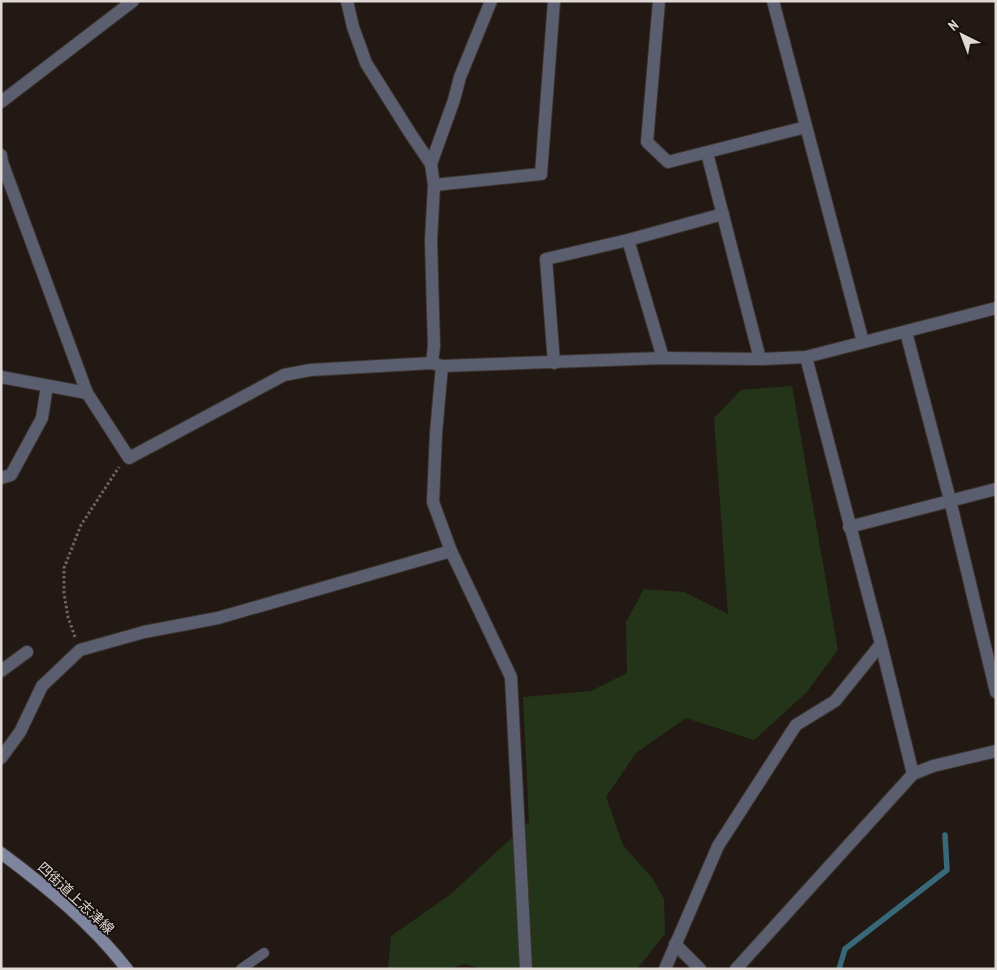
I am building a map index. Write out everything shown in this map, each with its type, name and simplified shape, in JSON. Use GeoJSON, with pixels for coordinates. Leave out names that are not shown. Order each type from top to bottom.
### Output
{"type":"FeatureCollection","features":[{"type":"Feature","properties":{"kind":"main road","name":"四街道上志津線"},"geometry":{"type":"LineString","coordinates":[[1,853],[31,875],[78,916],[128,969]]}},
{"type":"Feature","properties":{"kind":"street"},"geometry":{"type":"LineString","coordinates":[[1,102],[133,1]]}},
{"type":"Feature","properties":{"kind":"street"},"geometry":{"type":"LineString","coordinates":[[346,1],[366,63],[432,164]]}},
{"type":"Feature","properties":{"kind":"street"},"geometry":{"type":"LineString","coordinates":[[491,1],[460,77],[432,164],[434,185],[431,240],[434,346],[437,365],[433,502],[451,551],[511,677],[526,969]]}},
{"type":"Feature","properties":{"kind":"street"},"geometry":{"type":"LineString","coordinates":[[434,185],[541,174],[554,1]]}},
{"type":"Feature","properties":{"kind":"street"},"geometry":{"type":"LineString","coordinates":[[659,1],[647,142],[668,162],[806,127]]}},
{"type":"Feature","properties":{"kind":"street"},"geometry":{"type":"LineString","coordinates":[[773,1],[863,342]]}},
{"type":"Feature","properties":{"kind":"street"},"geometry":{"type":"LineString","coordinates":[[707,153],[760,359]]}},
{"type":"Feature","properties":{"kind":"street"},"geometry":{"type":"LineString","coordinates":[[1,155],[87,393],[129,458],[284,375],[310,370],[663,358],[760,359],[806,357],[996,308]]}},
{"type":"Feature","properties":{"kind":"street"},"geometry":{"type":"LineString","coordinates":[[554,363],[546,259],[628,240],[723,214]]}},
{"type":"Feature","properties":{"kind":"street"},"geometry":{"type":"LineString","coordinates":[[628,240],[663,358]]}},
{"type":"Feature","properties":{"kind":"street"},"geometry":{"type":"LineString","coordinates":[[906,332],[950,500],[996,692]]}},
{"type":"Feature","properties":{"kind":"street"},"geometry":{"type":"LineString","coordinates":[[806,357],[913,774]]}},
{"type":"Feature","properties":{"kind":"street"},"geometry":{"type":"LineString","coordinates":[[1,377],[87,393]]}},
{"type":"Feature","properties":{"kind":"street"},"geometry":{"type":"LineString","coordinates":[[1,478],[11,475],[42,418],[47,386]]}},
{"type":"Feature","properties":{"kind":"street"},"geometry":{"type":"LineString","coordinates":[[849,527],[996,489]]}},
{"type":"Feature","properties":{"kind":"street"},"geometry":{"type":"LineString","coordinates":[[1,758],[20,732],[42,686],[80,650],[144,632],[218,618],[451,551]]}},
{"type":"Feature","properties":{"kind":"street"},"geometry":{"type":"LineString","coordinates":[[665,969],[718,846],[796,725],[835,701],[881,644]]}},
{"type":"Feature","properties":{"kind":"street"},"geometry":{"type":"LineString","coordinates":[[1,671],[27,652]]}},
{"type":"Feature","properties":{"kind":"street"},"geometry":{"type":"LineString","coordinates":[[736,969],[913,774],[933,766],[996,751]]}},
{"type":"Feature","properties":{"kind":"street"},"geometry":{"type":"LineString","coordinates":[[675,944],[700,969]]}},
{"type":"Feature","properties":{"kind":"lane"},"geometry":{"type":"LineString","coordinates":[[241,969],[264,953]]}},
{"type":"Feature","properties":{"kind":"path"},"geometry":{"type":"LineString","coordinates":[[80,650],[68,617],[64,593],[64,568],[81,525],[116,470],[129,458]]}},
{"type":"Feature","properties":{"kind":"green space"},"geometry":{"type":"Polygon","coordinates":[[[792,386],[838,650],[806,693],[754,740],[686,718],[636,753],[606,797],[623,845],[653,879],[664,899],[665,934],[637,969],[484,969],[464,964],[450,969],[388,969],[391,936],[451,894],[529,822],[523,697],[591,691],[627,673],[626,622],[644,589],[684,592],[728,614],[714,418],[741,390],[792,386]]]}},
{"type":"Feature","properties":{"kind":"waterway"},"geometry":{"type":"LineString","coordinates":[[839,969],[845,949],[947,870],[945,835]]}}]}
